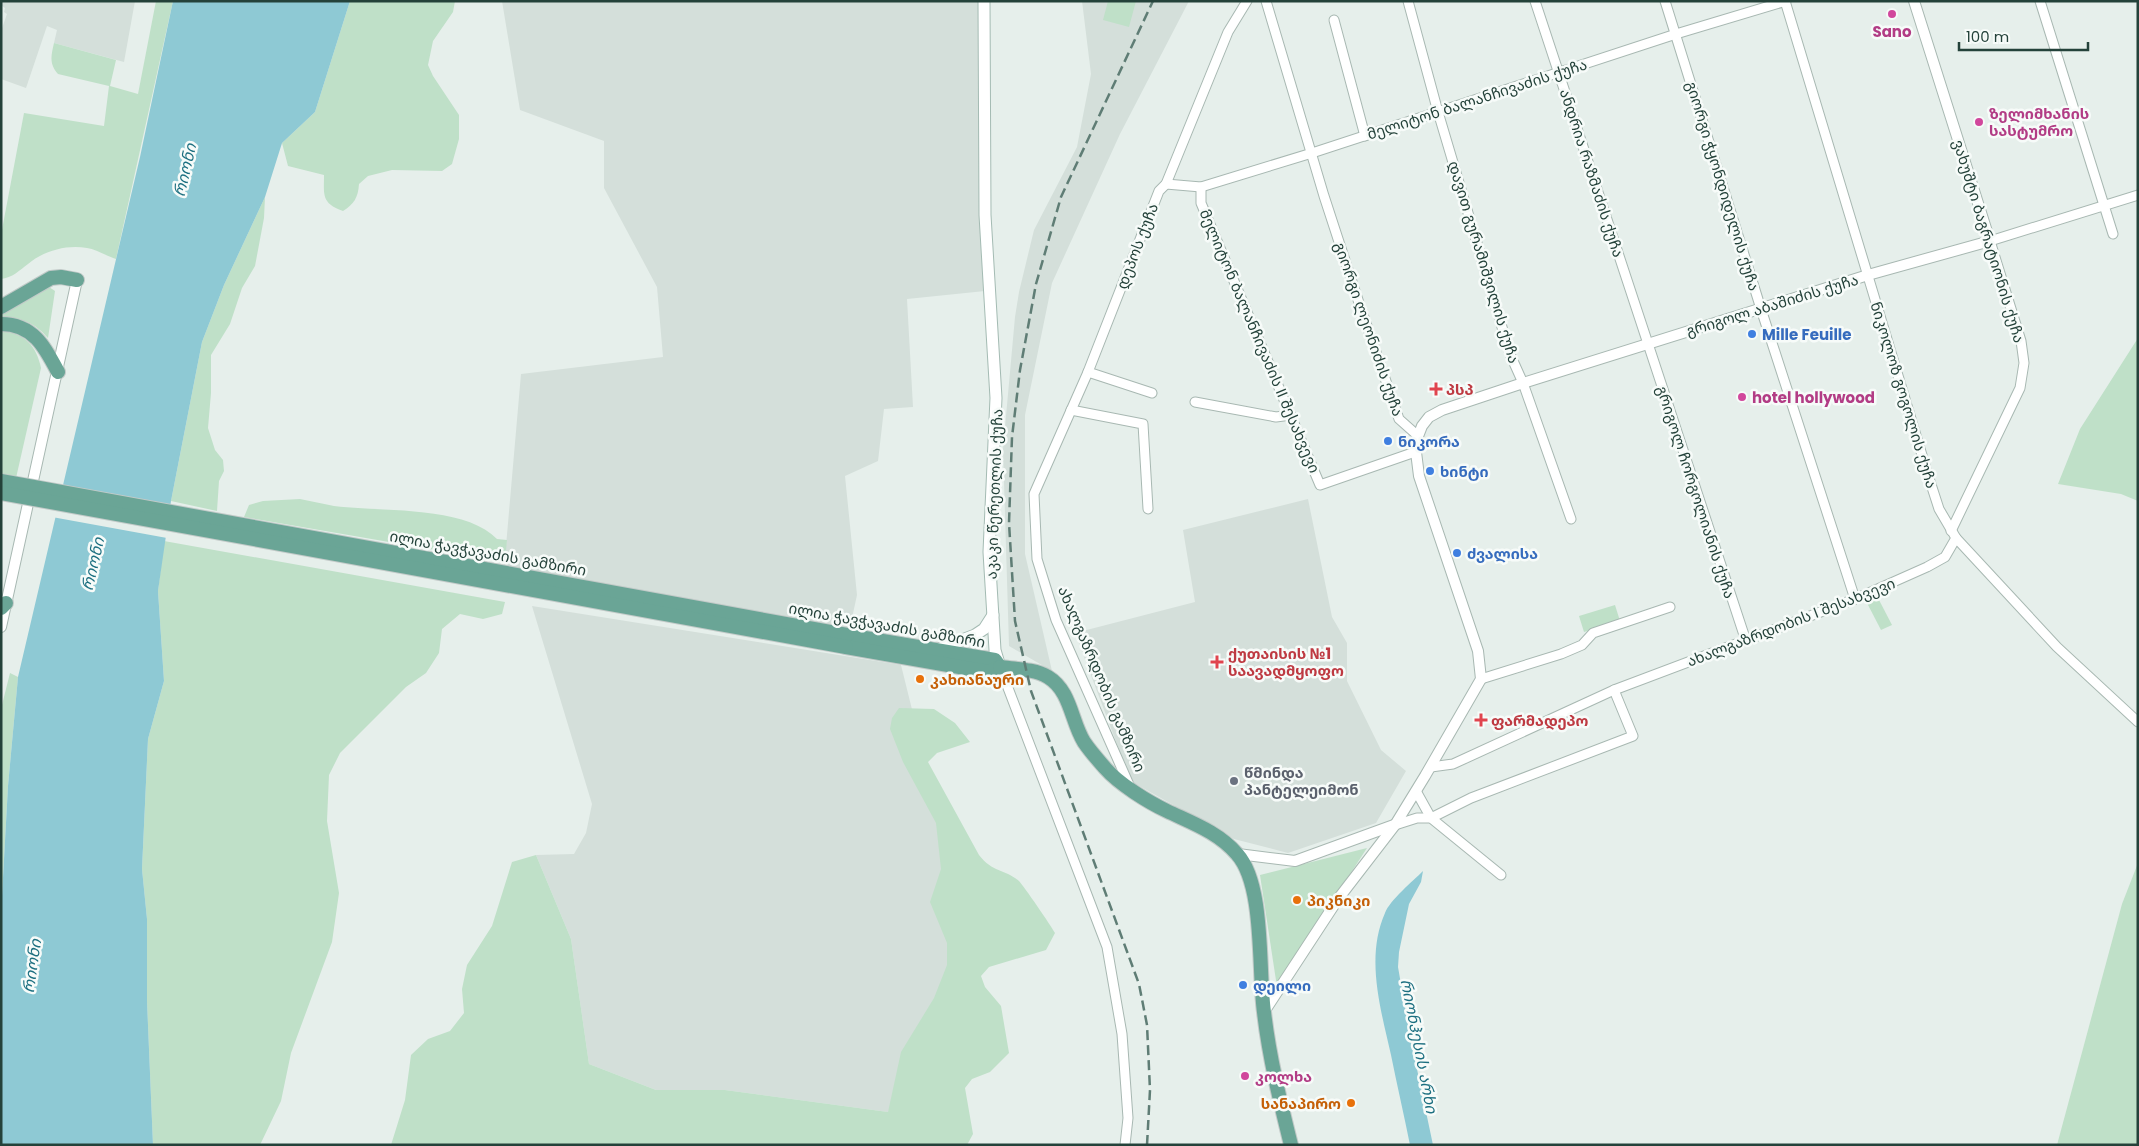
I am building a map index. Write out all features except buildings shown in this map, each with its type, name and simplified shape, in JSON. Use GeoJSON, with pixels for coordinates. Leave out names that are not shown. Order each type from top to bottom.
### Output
{"type":"FeatureCollection","features":[{"type":"Feature","properties":{"kind":"main road","name":"აკაკი წერეთლის ქუჩა"},"geometry":{"type":"LineString","coordinates":[[984,1],[985,214],[996,398],[989,552],[995,650],[1000,667]]}},
{"type":"Feature","properties":{"kind":"main road"},"geometry":{"type":"LineString","coordinates":[[1,307],[51,278],[61,277],[77,280]]}},
{"type":"Feature","properties":{"kind":"main road"},"geometry":{"type":"LineString","coordinates":[[1,324],[11,324],[36,336],[44,345],[58,372]]}},
{"type":"Feature","properties":{"kind":"main road","name":"ილია ჭავჭავაძის გამზირი"},"geometry":{"type":"LineString","coordinates":[[1,481],[846,641],[988,672],[1000,667],[995,660],[936,650],[846,641],[1,493]]}},
{"type":"Feature","properties":{"kind":"main road"},"geometry":{"type":"LineString","coordinates":[[936,650],[975,635],[984,629],[993,615]]}},
{"type":"Feature","properties":{"kind":"main road","name":"ახალგაზრდობის გამზირი"},"geometry":{"type":"LineString","coordinates":[[1000,667],[1041,674],[1054,681],[1065,695],[1084,742],[1113,776],[1165,811],[1220,838],[1238,854],[1249,871],[1255,897],[1264,1012],[1278,1093],[1291,1145]]}},
{"type":"Feature","properties":{"kind":"street","name":"დეპოს ქუჩა"},"geometry":{"type":"LineString","coordinates":[[1034,494],[1088,372],[1159,191],[1166,184],[1228,32],[1247,1]]}},
{"type":"Feature","properties":{"kind":"street","name":"გიორგი ლეონიძის ქუჩა"},"geometry":{"type":"LineString","coordinates":[[1266,1],[1324,196],[1354,288],[1400,419],[1417,435]]}},
{"type":"Feature","properties":{"kind":"street","name":"დავით გურამიშვილის ქუჩა"},"geometry":{"type":"LineString","coordinates":[[1408,1],[1438,112],[1510,354],[1523,382],[1571,518]]}},
{"type":"Feature","properties":{"kind":"street","name":"ანდრია რაზმაძის ქუჩა"},"geometry":{"type":"LineString","coordinates":[[1535,1],[1647,344]]}},
{"type":"Feature","properties":{"kind":"street","name":"გიორგი ჭყონდიდელის ქუჩა"},"geometry":{"type":"LineString","coordinates":[[1665,1],[1761,309],[1855,599]]}},
{"type":"Feature","properties":{"kind":"street","name":"მელიტონ ბალანჩივაძის ქუჩა"},"geometry":{"type":"LineString","coordinates":[[1166,184],[1201,187],[1365,136],[1676,34],[1786,1]]}},
{"type":"Feature","properties":{"kind":"street","name":"ნიკოლოზ გოგოლის ქუჩა"},"geometry":{"type":"LineString","coordinates":[[1786,1],[1939,509],[1954,534],[2057,647],[2138,722]]}},
{"type":"Feature","properties":{"kind":"street","name":"ვახუშტი ბაგრატიონის ქუჩა"},"geometry":{"type":"LineString","coordinates":[[1914,1],[2021,341],[2024,363],[2020,388],[1954,534]]}},
{"type":"Feature","properties":{"kind":"street"},"geometry":{"type":"LineString","coordinates":[[2040,1],[2113,234]]}},
{"type":"Feature","properties":{"kind":"street"},"geometry":{"type":"LineString","coordinates":[[1334,20],[1365,136]]}},
{"type":"Feature","properties":{"kind":"street","name":"მელიტონ ბალანჩივაძის II შესახვევი"},"geometry":{"type":"LineString","coordinates":[[1201,187],[1201,203],[1320,485],[1415,452]]}},
{"type":"Feature","properties":{"kind":"street","name":"გრიგოლ აბაშიძის ქუჩა"},"geometry":{"type":"LineString","coordinates":[[1417,435],[1430,418],[1442,410],[1523,382],[2138,195]]}},
{"type":"Feature","properties":{"kind":"street"},"geometry":{"type":"LineString","coordinates":[[1,627],[4,606],[58,372],[77,280]]}},
{"type":"Feature","properties":{"kind":"street","name":"გრიგოლ ჩორგოლიანის ქუჩა"},"geometry":{"type":"LineString","coordinates":[[1647,344],[1746,641]]}},
{"type":"Feature","properties":{"kind":"street"},"geometry":{"type":"LineString","coordinates":[[1088,372],[1152,393]]}},
{"type":"Feature","properties":{"kind":"street"},"geometry":{"type":"LineString","coordinates":[[1195,402],[1276,417],[1291,416]]}},
{"type":"Feature","properties":{"kind":"street"},"geometry":{"type":"LineString","coordinates":[[1071,410],[1142,424],[1148,509]]}},
{"type":"Feature","properties":{"kind":"street"},"geometry":{"type":"LineString","coordinates":[[1264,1012],[1338,899],[1395,825],[1430,768],[1480,679],[1478,651],[1423,494],[1415,452],[1417,435]]}},
{"type":"Feature","properties":{"kind":"street","name":"ახალგაზრდობის გამზირი"},"geometry":{"type":"LineString","coordinates":[[1034,494],[1037,558],[1056,620],[1130,788]]}},
{"type":"Feature","properties":{"kind":"street","name":"ახალგაზრდობის I შესახვევი"},"geometry":{"type":"LineString","coordinates":[[1430,768],[1453,764],[1614,690],[1855,599],[1927,567],[1945,557],[1954,534]]}},
{"type":"Feature","properties":{"kind":"street"},"geometry":{"type":"LineString","coordinates":[[1480,679],[1561,654],[1582,645],[1593,634],[1670,607]]}},
{"type":"Feature","properties":{"kind":"street","name":"აკაკი წერეთლის ქუჩა"},"geometry":{"type":"LineString","coordinates":[[1000,667],[1107,948],[1122,1034],[1128,1118],[1125,1145]]}},
{"type":"Feature","properties":{"kind":"street"},"geometry":{"type":"LineString","coordinates":[[1238,854],[1295,860],[1417,818],[1431,818],[1471,798],[1633,736],[1614,690]]}},
{"type":"Feature","properties":{"kind":"street"},"geometry":{"type":"LineString","coordinates":[[1416,792],[1431,818],[1501,874]]}},
{"type":"Feature","properties":{"kind":"shaded area"},"geometry":{"type":"Polygon","coordinates":[[[1,1],[135,1],[124,62],[54,43],[57,30],[47,26],[26,88],[1,79],[1,31],[7,14],[4,12],[5,8],[1,5],[1,1]]]}},
{"type":"Feature","properties":{"kind":"shaded area"},"geometry":{"type":"Polygon","coordinates":[[[502,1],[980,1],[985,291],[907,299],[913,407],[884,409],[878,461],[845,476],[857,595],[849,632],[504,569],[521,374],[663,357],[657,287],[604,188],[604,141],[520,110],[502,1]]]}},
{"type":"Feature","properties":{"kind":"shaded area"},"geometry":{"type":"Polygon","coordinates":[[[1082,1],[1189,1],[1120,134],[1052,283],[1025,415],[1025,554],[1052,671],[1009,646],[1003,449],[1019,292],[1034,230],[1077,147],[1091,74],[1082,1]]]}},
{"type":"Feature","properties":{"kind":"shaded area","name":"ქუთაისის №1 საავადმყოფო"},"geometry":{"type":"Polygon","coordinates":[[[1308,499],[1332,617],[1347,643],[1347,681],[1381,750],[1406,771],[1376,823],[1288,853],[1234,839],[1134,783],[1120,752],[1075,633],[1195,602],[1183,530],[1308,499]]]}},
{"type":"Feature","properties":{"kind":"shaded area"},"geometry":{"type":"Polygon","coordinates":[[[532,606],[901,665],[925,762],[966,970],[888,1112],[725,1090],[656,1090],[589,1064],[571,939],[536,855],[574,854],[586,833],[592,804],[532,606]]]}},
{"type":"Feature","properties":{"kind":"green space"},"geometry":{"type":"Polygon","coordinates":[[[156,1],[173,1],[116,259],[90,249],[79,247],[63,248],[41,255],[19,271],[1,279],[1,235],[24,113],[104,126],[109,86],[58,74],[51,60],[54,43],[116,60],[110,86],[138,94],[156,1]]]}},
{"type":"Feature","properties":{"kind":"green space"},"geometry":{"type":"Polygon","coordinates":[[[350,1],[455,1],[453,12],[433,41],[428,65],[433,76],[459,115],[459,139],[452,164],[442,171],[392,170],[368,176],[359,184],[355,200],[343,211],[331,205],[325,198],[324,175],[288,166],[282,143],[315,112],[350,1]]]}},
{"type":"Feature","properties":{"kind":"green space"},"geometry":{"type":"Polygon","coordinates":[[[1108,1],[1136,1],[1129,27],[1103,20],[1108,1]]]}},
{"type":"Feature","properties":{"kind":"green space"},"geometry":{"type":"Polygon","coordinates":[[[265,197],[264,218],[255,266],[242,288],[230,324],[211,355],[211,393],[208,428],[215,450],[223,460],[224,471],[219,481],[217,511],[171,501],[202,342],[224,285],[265,197]]]}},
{"type":"Feature","properties":{"kind":"green space"},"geometry":{"type":"Polygon","coordinates":[[[42,287],[49,287],[55,291],[48,338],[38,328],[27,322],[1,318],[1,313],[42,287]]]}},
{"type":"Feature","properties":{"kind":"green space"},"geometry":{"type":"Polygon","coordinates":[[[1,330],[17,334],[28,342],[36,353],[41,368],[16,478],[1,476],[1,330]]]}},
{"type":"Feature","properties":{"kind":"green space"},"geometry":{"type":"Polygon","coordinates":[[[2138,338],[2138,501],[2121,494],[2058,484],[2080,429],[2138,338]]]}},
{"type":"Feature","properties":{"kind":"green space"},"geometry":{"type":"Polygon","coordinates":[[[300,499],[334,506],[420,512],[464,520],[483,528],[497,539],[507,540],[505,562],[244,517],[249,505],[263,501],[300,499]]]}},
{"type":"Feature","properties":{"kind":"green space"},"geometry":{"type":"Polygon","coordinates":[[[164,541],[505,602],[502,614],[483,619],[460,614],[442,629],[439,653],[426,673],[406,687],[340,753],[329,775],[327,821],[339,893],[332,942],[291,1053],[281,1101],[260,1145],[153,1145],[147,1001],[147,919],[142,869],[148,739],[164,681],[158,591],[164,541]]]}},
{"type":"Feature","properties":{"kind":"green space"},"geometry":{"type":"Polygon","coordinates":[[[1878,598],[1892,625],[1881,630],[1867,603],[1878,598]]]}},
{"type":"Feature","properties":{"kind":"green space"},"geometry":{"type":"Polygon","coordinates":[[[1615,605],[1620,621],[1584,632],[1579,616],[1615,605]]]}},
{"type":"Feature","properties":{"kind":"green space"},"geometry":{"type":"Polygon","coordinates":[[[10,673],[18,677],[8,786],[1,914],[1,709],[10,673]]]}},
{"type":"Feature","properties":{"kind":"green space"},"geometry":{"type":"Polygon","coordinates":[[[899,708],[934,709],[955,723],[970,742],[937,753],[928,762],[979,855],[989,865],[1019,881],[1055,933],[1046,950],[989,967],[981,976],[985,987],[1001,1006],[1009,1053],[990,1072],[972,1079],[965,1088],[973,1134],[967,1145],[391,1145],[405,1100],[411,1055],[428,1039],[450,1031],[464,1013],[462,989],[467,965],[492,926],[512,862],[536,855],[571,939],[589,1064],[656,1090],[725,1090],[888,1112],[901,1052],[934,998],[947,965],[947,943],[930,902],[941,869],[936,823],[903,762],[890,729],[892,718],[899,708]]]}},
{"type":"Feature","properties":{"kind":"green space"},"geometry":{"type":"Polygon","coordinates":[[[1367,848],[1277,987],[1260,875],[1367,848]]]}},
{"type":"Feature","properties":{"kind":"green space"},"geometry":{"type":"Polygon","coordinates":[[[2138,863],[2138,1145],[2057,1145],[2122,904],[2138,863]]]}},
{"type":"Feature","properties":{"kind":"water","name":"რიონი"},"geometry":{"type":"Polygon","coordinates":[[[173,1],[350,1],[315,112],[282,143],[265,197],[224,285],[202,342],[171,501],[158,591],[164,681],[148,739],[142,869],[147,919],[147,1001],[153,1145],[1,1145],[1,914],[8,786],[18,677],[140,157],[173,1]]]}},
{"type":"Feature","properties":{"kind":"water"},"geometry":{"type":"Polygon","coordinates":[[[1423,871],[1421,882],[1409,904],[1399,952],[1398,967],[1410,1036],[1433,1145],[1410,1145],[1379,1002],[1375,966],[1379,930],[1385,913],[1397,897],[1423,871]]]}},
{"type":"Feature","properties":{"kind":"pier"},"geometry":{"type":"Polygon","coordinates":[[[59,486],[173,507],[167,538],[52,517],[59,486]]]}},
{"type":"Feature","properties":{"kind":"railway"},"geometry":{"type":"LineString","coordinates":[[1147,1145],[1150,1090],[1147,1025],[1139,984],[1031,691],[1015,621],[1009,523],[1012,437],[1020,370],[1036,284],[1061,197],[1153,1]]}},
{"type":"Feature","properties":{"kind":"place","name":"Sano"},"geometry":{"type":"Point","coordinates":[1892,14]}},
{"type":"Feature","properties":{"kind":"place","name":"ზელიმხანის სასტუმრო"},"geometry":{"type":"Point","coordinates":[1979,122]}},
{"type":"Feature","properties":{"kind":"place","name":"Mille Feuille"},"geometry":{"type":"Point","coordinates":[1752,334]}},
{"type":"Feature","properties":{"kind":"place","name":"პსპ"},"geometry":{"type":"Point","coordinates":[1436,389]}},
{"type":"Feature","properties":{"kind":"place","name":"hotel hollywood"},"geometry":{"type":"Point","coordinates":[1742,397]}},
{"type":"Feature","properties":{"kind":"place","name":"ნიკორა"},"geometry":{"type":"Point","coordinates":[1388,441]}},
{"type":"Feature","properties":{"kind":"place","name":"ხინტი"},"geometry":{"type":"Point","coordinates":[1430,471]}},
{"type":"Feature","properties":{"kind":"place","name":"ძვალისა"},"geometry":{"type":"Point","coordinates":[1457,553]}},
{"type":"Feature","properties":{"kind":"place","name":"ქუთაისის №1 საავადმყოფო"},"geometry":{"type":"Point","coordinates":[1217,662]}},
{"type":"Feature","properties":{"kind":"place","name":"კახიანაური"},"geometry":{"type":"Point","coordinates":[920,679]}},
{"type":"Feature","properties":{"kind":"place","name":"ფარმადეპო"},"geometry":{"type":"Point","coordinates":[1481,720]}},
{"type":"Feature","properties":{"kind":"place","name":"წმინდა პანტელეიმონ"},"geometry":{"type":"Point","coordinates":[1234,781]}},
{"type":"Feature","properties":{"kind":"place","name":"პიკნიკი"},"geometry":{"type":"Point","coordinates":[1297,900]}},
{"type":"Feature","properties":{"kind":"place","name":"დეილი"},"geometry":{"type":"Point","coordinates":[1243,985]}},
{"type":"Feature","properties":{"kind":"place","name":"კოლხა"},"geometry":{"type":"Point","coordinates":[1245,1076]}},
{"type":"Feature","properties":{"kind":"place","name":"სანაპირო"},"geometry":{"type":"Point","coordinates":[1351,1103]}},
{"type":"Feature","properties":{"kind":"water label","name":"რიონჰესის არხი"},"geometry":{"type":"Point","coordinates":[1419,1046]}}]}
